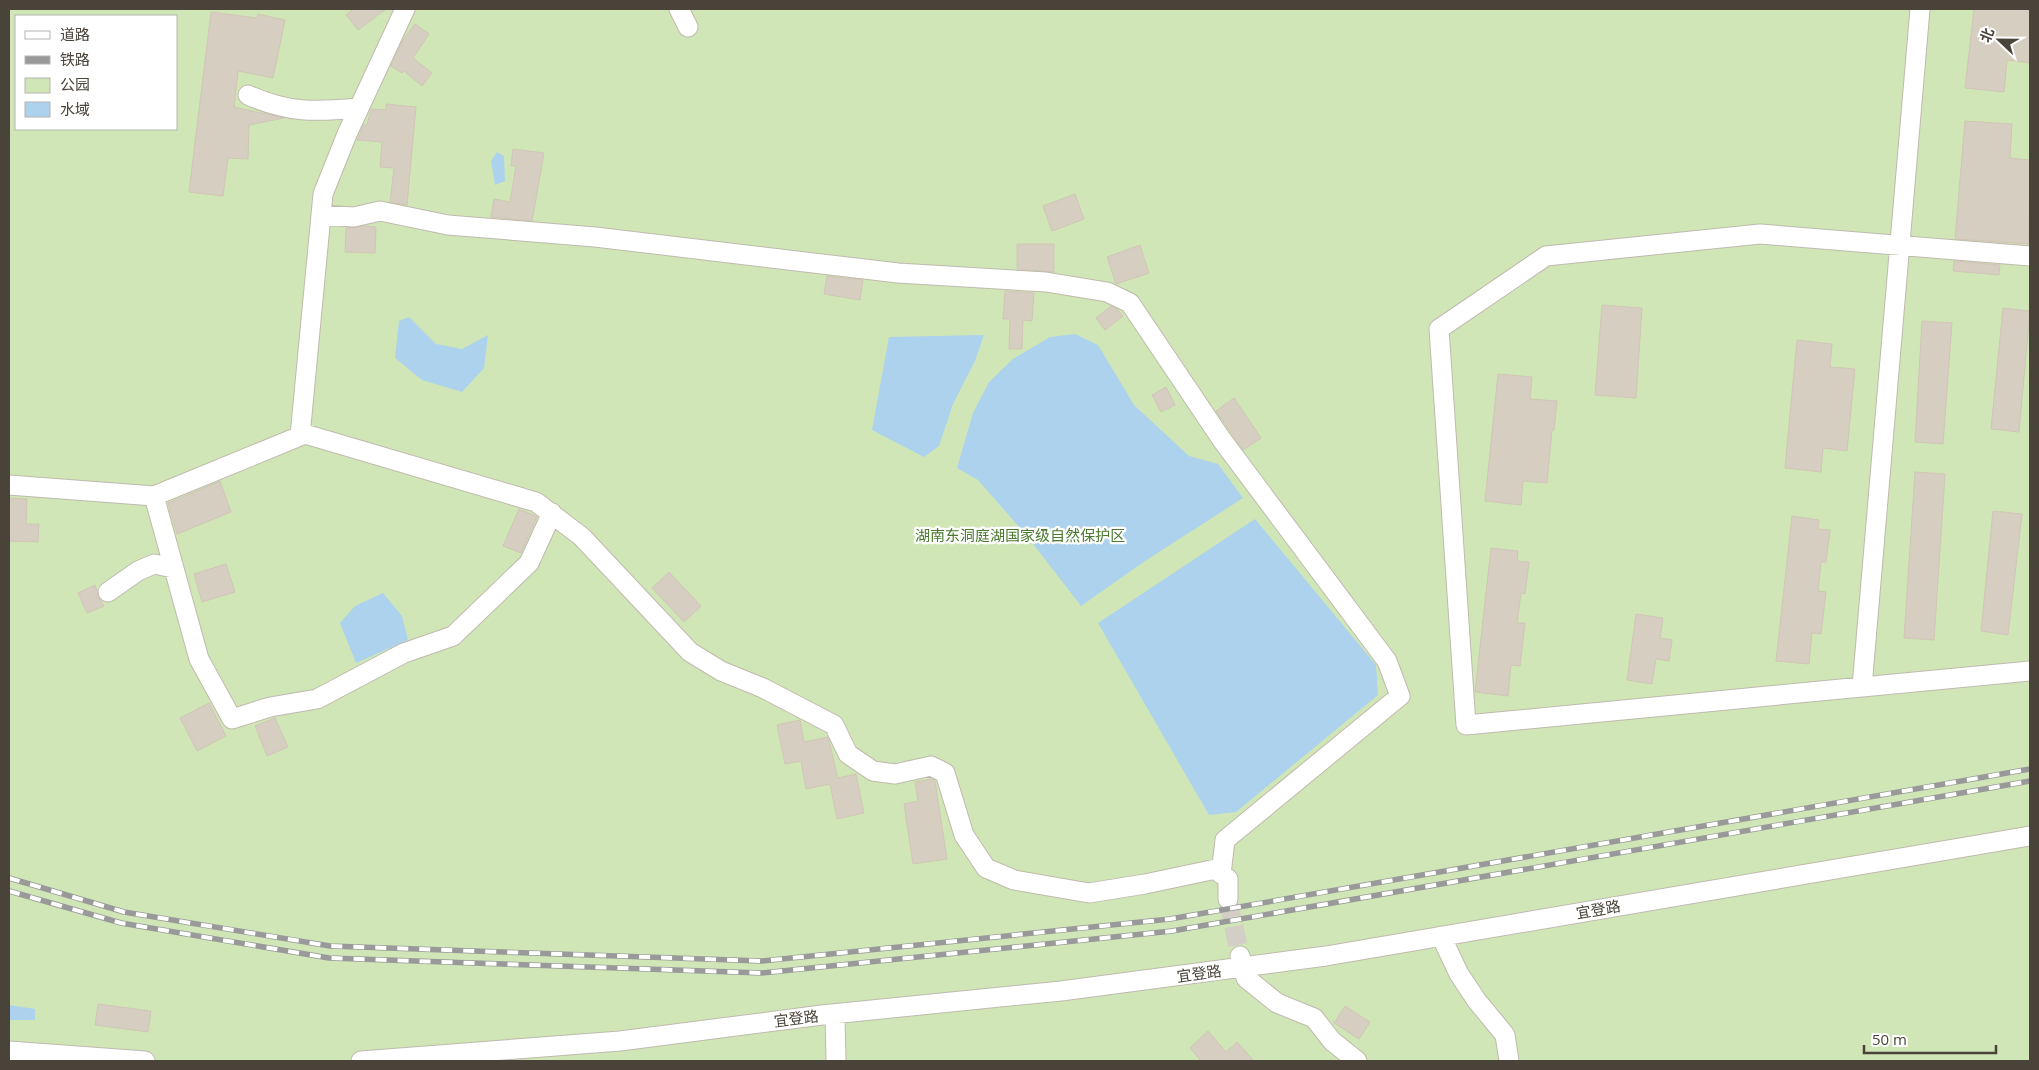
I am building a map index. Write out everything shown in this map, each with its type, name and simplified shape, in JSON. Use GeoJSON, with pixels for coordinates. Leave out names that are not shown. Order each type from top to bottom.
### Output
{"type":"FeatureCollection","features":[{"type":"Feature","properties":{"kind":"street"},"geometry":{"type":"LineString","coordinates":[[300,436],[323,194],[358,108],[405,9]]}},
{"type":"Feature","properties":{"kind":"street"},"geometry":{"type":"LineString","coordinates":[[679,9],[688,27]]}},
{"type":"Feature","properties":{"kind":"street"},"geometry":{"type":"LineString","coordinates":[[1862,687],[1920,9]]}},
{"type":"Feature","properties":{"kind":"street"},"geometry":{"type":"LineString","coordinates":[[248,95],[270,105],[314,112],[358,108]]}},
{"type":"Feature","properties":{"kind":"street"},"geometry":{"type":"LineString","coordinates":[[321,215],[354,217],[380,211],[448,225],[595,237],[898,273],[1046,282],[1106,292],[1130,303],[1222,440],[1386,661],[1400,696],[1225,840],[1222,874]]}},
{"type":"Feature","properties":{"kind":"street"},"geometry":{"type":"LineString","coordinates":[[2030,256],[1760,234],[1546,256],[1439,329],[1466,725],[2030,671]]}},
{"type":"Feature","properties":{"kind":"street"},"geometry":{"type":"LineString","coordinates":[[9,485],[154,496],[305,434],[536,502],[582,538],[690,652],[720,671],[763,688],[834,725],[848,754],[873,771],[895,774],[932,766],[946,773],[964,835],[986,868],[1014,880],[1089,892],[1145,884],[1216,869],[1228,879],[1228,899]]}},
{"type":"Feature","properties":{"kind":"street"},"geometry":{"type":"LineString","coordinates":[[154,496],[199,659],[232,719],[270,707],[317,699],[404,653],[453,636],[529,563],[552,513]]}},
{"type":"Feature","properties":{"kind":"street"},"geometry":{"type":"LineString","coordinates":[[108,592],[138,571],[154,564],[173,568]]}},
{"type":"Feature","properties":{"kind":"street","name":"宜登路"},"geometry":{"type":"LineString","coordinates":[[361,1061],[553,1054],[620,1041],[835,1014],[1061,991],[1242,961],[1326,956],[2030,836]]}},
{"type":"Feature","properties":{"kind":"street"},"geometry":{"type":"LineString","coordinates":[[1441,936],[1459,974],[1477,1001],[1505,1035],[1509,1061]]}},
{"type":"Feature","properties":{"kind":"street"},"geometry":{"type":"LineString","coordinates":[[1242,961],[1246,978],[1277,1003],[1314,1018],[1332,1041],[1357,1061]]}},
{"type":"Feature","properties":{"kind":"street"},"geometry":{"type":"LineString","coordinates":[[835,1014],[836,1061]]}},
{"type":"Feature","properties":{"kind":"street"},"geometry":{"type":"LineString","coordinates":[[9,1051],[145,1061]]}},
{"type":"Feature","properties":{"kind":"green space","name":"湖南东洞庭湖国家级自然保护区"},"geometry":{"type":"Polygon","coordinates":[[[9,9],[2030,9],[2030,1061],[9,1061],[9,9]]]}},
{"type":"Feature","properties":{"kind":"water"},"geometry":{"type":"Polygon","coordinates":[[[497,152],[504,156],[505,181],[495,185],[491,161],[497,152]]]}},
{"type":"Feature","properties":{"kind":"water"},"geometry":{"type":"Polygon","coordinates":[[[409,317],[436,344],[462,349],[488,335],[484,368],[462,392],[422,380],[395,358],[399,321],[409,317]]]}},
{"type":"Feature","properties":{"kind":"water"},"geometry":{"type":"Polygon","coordinates":[[[1075,334],[1098,345],[1134,405],[1189,456],[1218,464],[1243,498],[1145,561],[1081,606],[1027,536],[978,480],[957,468],[973,413],[989,382],[1013,359],[1050,337],[1075,334]]]}},
{"type":"Feature","properties":{"kind":"water"},"geometry":{"type":"Polygon","coordinates":[[[984,335],[975,361],[953,404],[939,446],[924,457],[872,430],[889,337],[984,335]]]}},
{"type":"Feature","properties":{"kind":"water"},"geometry":{"type":"Polygon","coordinates":[[[1255,519],[1376,665],[1378,695],[1236,812],[1209,815],[1098,623],[1255,519]]]}},
{"type":"Feature","properties":{"kind":"water"},"geometry":{"type":"Polygon","coordinates":[[[383,593],[402,616],[408,640],[356,663],[340,623],[355,606],[383,593]]]}},
{"type":"Feature","properties":{"kind":"water"},"geometry":{"type":"Polygon","coordinates":[[[9,1005],[35,1009],[35,1020],[9,1020],[9,1005]]]}},
{"type":"Feature","properties":{"kind":"building"},"geometry":{"type":"Polygon","coordinates":[[[353,9],[386,9],[358,30],[346,15],[353,9]]]}},
{"type":"Feature","properties":{"kind":"building"},"geometry":{"type":"Polygon","coordinates":[[[1974,9],[2030,9],[2030,63],[2007,60],[2004,92],[1965,88],[1974,9]]]}},
{"type":"Feature","properties":{"kind":"building"},"geometry":{"type":"Polygon","coordinates":[[[211,12],[257,18],[258,14],[285,20],[273,78],[238,71],[234,107],[284,118],[249,125],[248,159],[228,158],[223,196],[189,192],[211,12]]]}},
{"type":"Feature","properties":{"kind":"building"},"geometry":{"type":"Polygon","coordinates":[[[415,24],[429,34],[413,58],[432,73],[422,86],[404,71],[402,73],[391,66],[403,40],[415,24]]]}},
{"type":"Feature","properties":{"kind":"building"},"geometry":{"type":"Polygon","coordinates":[[[386,104],[416,107],[407,205],[390,202],[394,168],[380,167],[382,142],[357,140],[364,125],[367,125],[371,109],[386,110],[386,104]]]}},
{"type":"Feature","properties":{"kind":"building"},"geometry":{"type":"Polygon","coordinates":[[[1965,121],[2012,124],[2010,158],[2030,160],[2029,244],[1955,239],[1965,121]]]}},
{"type":"Feature","properties":{"kind":"building"},"geometry":{"type":"Polygon","coordinates":[[[513,149],[544,153],[532,221],[491,217],[494,199],[510,202],[516,166],[511,166],[513,149]]]}},
{"type":"Feature","properties":{"kind":"building"},"geometry":{"type":"Polygon","coordinates":[[[1075,194],[1084,219],[1052,231],[1043,206],[1075,194]]]}},
{"type":"Feature","properties":{"kind":"building"},"geometry":{"type":"Polygon","coordinates":[[[376,227],[375,253],[345,252],[346,228],[376,227]]]}},
{"type":"Feature","properties":{"kind":"building"},"geometry":{"type":"Polygon","coordinates":[[[1017,244],[1054,244],[1054,272],[1017,269],[1017,244]]]}},
{"type":"Feature","properties":{"kind":"building"},"geometry":{"type":"Polygon","coordinates":[[[1140,245],[1149,273],[1116,284],[1107,257],[1140,245]]]}},
{"type":"Feature","properties":{"kind":"building"},"geometry":{"type":"Polygon","coordinates":[[[1954,261],[2000,265],[1999,275],[1953,271],[1954,261]]]}},
{"type":"Feature","properties":{"kind":"building"},"geometry":{"type":"Polygon","coordinates":[[[827,276],[863,280],[860,300],[824,294],[827,276]]]}},
{"type":"Feature","properties":{"kind":"building"},"geometry":{"type":"Polygon","coordinates":[[[1005,291],[1034,293],[1032,321],[1023,320],[1022,349],[1009,349],[1010,319],[1003,319],[1005,291]]]}},
{"type":"Feature","properties":{"kind":"building"},"geometry":{"type":"Polygon","coordinates":[[[1602,305],[1642,308],[1636,398],[1595,395],[1602,305]]]}},
{"type":"Feature","properties":{"kind":"building"},"geometry":{"type":"Polygon","coordinates":[[[1111,306],[1123,316],[1105,330],[1096,318],[1111,306]]]}},
{"type":"Feature","properties":{"kind":"building"},"geometry":{"type":"Polygon","coordinates":[[[2003,308],[2030,311],[2019,432],[1991,429],[2003,308]]]}},
{"type":"Feature","properties":{"kind":"building"},"geometry":{"type":"Polygon","coordinates":[[[1922,321],[1952,323],[1943,444],[1915,442],[1922,321]]]}},
{"type":"Feature","properties":{"kind":"building"},"geometry":{"type":"Polygon","coordinates":[[[1797,340],[1832,344],[1830,367],[1855,369],[1847,451],[1823,448],[1821,472],[1785,468],[1797,340]]]}},
{"type":"Feature","properties":{"kind":"building"},"geometry":{"type":"Polygon","coordinates":[[[1498,374],[1532,377],[1530,399],[1557,401],[1547,483],[1523,481],[1521,505],[1485,501],[1498,374]]]}},
{"type":"Feature","properties":{"kind":"building"},"geometry":{"type":"Polygon","coordinates":[[[1166,387],[1175,405],[1161,412],[1152,395],[1166,387]]]}},
{"type":"Feature","properties":{"kind":"building"},"geometry":{"type":"Polygon","coordinates":[[[1234,398],[1261,438],[1243,450],[1216,411],[1234,398]]]}},
{"type":"Feature","properties":{"kind":"building"},"geometry":{"type":"Polygon","coordinates":[[[1915,472],[1945,474],[1934,640],[1904,638],[1915,472]]]}},
{"type":"Feature","properties":{"kind":"building"},"geometry":{"type":"Polygon","coordinates":[[[220,481],[231,512],[177,534],[168,503],[220,481]]]}},
{"type":"Feature","properties":{"kind":"building"},"geometry":{"type":"Polygon","coordinates":[[[9,498],[27,499],[26,524],[39,524],[38,542],[9,541],[9,498]]]}},
{"type":"Feature","properties":{"kind":"building"},"geometry":{"type":"Polygon","coordinates":[[[519,509],[537,517],[521,553],[503,546],[519,509]]]}},
{"type":"Feature","properties":{"kind":"building"},"geometry":{"type":"Polygon","coordinates":[[[1993,511],[2022,514],[2008,635],[1981,631],[1993,511]]]}},
{"type":"Feature","properties":{"kind":"building"},"geometry":{"type":"Polygon","coordinates":[[[1792,516],[1819,520],[1818,529],[1830,530],[1826,562],[1821,562],[1818,591],[1826,592],[1821,634],[1812,633],[1809,664],[1776,661],[1792,516]]]}},
{"type":"Feature","properties":{"kind":"building"},"geometry":{"type":"Polygon","coordinates":[[[1491,548],[1518,551],[1517,561],[1529,562],[1525,594],[1521,593],[1517,623],[1525,623],[1520,666],[1511,665],[1508,696],[1475,692],[1491,548]]]}},
{"type":"Feature","properties":{"kind":"building"},"geometry":{"type":"Polygon","coordinates":[[[226,564],[235,592],[202,602],[194,574],[226,564]]]}},
{"type":"Feature","properties":{"kind":"building"},"geometry":{"type":"Polygon","coordinates":[[[669,572],[701,606],[684,622],[652,588],[669,572]]]}},
{"type":"Feature","properties":{"kind":"building"},"geometry":{"type":"Polygon","coordinates":[[[95,585],[104,606],[87,613],[78,593],[95,585]]]}},
{"type":"Feature","properties":{"kind":"building"},"geometry":{"type":"Polygon","coordinates":[[[1636,614],[1663,618],[1660,638],[1672,640],[1669,661],[1656,659],[1652,684],[1627,680],[1636,614]]]}},
{"type":"Feature","properties":{"kind":"building"},"geometry":{"type":"Polygon","coordinates":[[[209,703],[226,736],[197,751],[180,718],[209,703]]]}},
{"type":"Feature","properties":{"kind":"building"},"geometry":{"type":"Polygon","coordinates":[[[275,718],[288,747],[267,756],[255,726],[275,718]]]}},
{"type":"Feature","properties":{"kind":"building"},"geometry":{"type":"Polygon","coordinates":[[[800,720],[804,742],[828,737],[838,778],[856,774],[864,813],[837,819],[830,784],[806,789],[801,761],[785,764],[777,725],[800,720]]]}},
{"type":"Feature","properties":{"kind":"building"},"geometry":{"type":"Polygon","coordinates":[[[932,779],[935,781],[947,859],[913,864],[904,804],[918,801],[915,782],[932,779]]]}},
{"type":"Feature","properties":{"kind":"building"},"geometry":{"type":"Polygon","coordinates":[[[98,1004],[151,1011],[148,1032],[95,1025],[98,1004]]]}},
{"type":"Feature","properties":{"kind":"building"},"geometry":{"type":"Polygon","coordinates":[[[1345,1006],[1370,1022],[1359,1039],[1334,1023],[1345,1006]]]}},
{"type":"Feature","properties":{"kind":"building"},"geometry":{"type":"Polygon","coordinates":[[[1208,1031],[1226,1052],[1237,1042],[1254,1061],[1201,1061],[1190,1048],[1208,1031]]]}},
{"type":"Feature","properties":{"kind":"tunnel"},"geometry":{"type":"LineString","coordinates":[[1228,899],[1240,956]]}},
{"type":"Feature","properties":{"kind":"railway"},"geometry":{"type":"LineString","coordinates":[[9,878],[124,912],[330,946],[762,961],[1170,919],[2030,769]]}},
{"type":"Feature","properties":{"kind":"railway"},"geometry":{"type":"LineString","coordinates":[[9,891],[121,923],[329,958],[762,973],[1172,931],[2030,781]]}}]}
